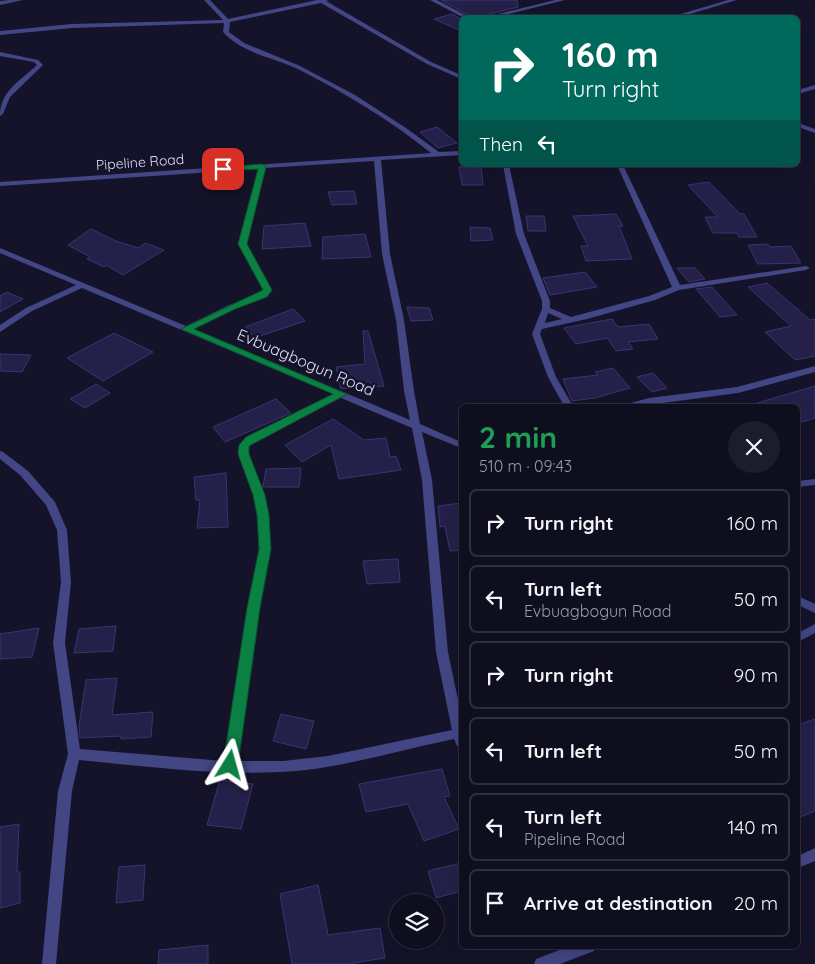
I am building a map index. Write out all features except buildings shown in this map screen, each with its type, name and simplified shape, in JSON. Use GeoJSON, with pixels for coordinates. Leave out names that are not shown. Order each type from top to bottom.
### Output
{"type":"FeatureCollection","features":[{"type":"Feature","properties":{"kind":"street"},"geometry":{"type":"LineString","coordinates":[[0,3],[20,0]]}},
{"type":"Feature","properties":{"kind":"street"},"geometry":{"type":"LineString","coordinates":[[207,0],[226,21],[226,32],[245,47],[295,66],[349,93],[400,124],[438,155]]}},
{"type":"Feature","properties":{"kind":"street"},"geometry":{"type":"LineString","coordinates":[[0,34],[72,26],[226,21],[323,0],[429,63],[459,76]]}},
{"type":"Feature","properties":{"kind":"street"},"geometry":{"type":"LineString","coordinates":[[433,0],[463,15]]}},
{"type":"Feature","properties":{"kind":"street"},"geometry":{"type":"LineString","coordinates":[[497,15],[562,0]]}},
{"type":"Feature","properties":{"kind":"street"},"geometry":{"type":"LineString","coordinates":[[680,15],[734,0]]}},
{"type":"Feature","properties":{"kind":"street"},"geometry":{"type":"LineString","coordinates":[[0,54],[36,61],[40,65],[7,96],[0,114]]}},
{"type":"Feature","properties":{"kind":"street"},"geometry":{"type":"LineString","coordinates":[[800,91],[815,87]]}},
{"type":"Feature","properties":{"kind":"street"},"geometry":{"type":"LineString","coordinates":[[800,126],[815,131]]}},
{"type":"Feature","properties":{"kind":"street","name":"Pipeline Road"},"geometry":{"type":"LineString","coordinates":[[0,184],[459,153]]}},
{"type":"Feature","properties":{"kind":"street"},"geometry":{"type":"LineString","coordinates":[[377,158],[386,254],[400,320],[409,391],[427,480],[442,652],[459,731]]}},
{"type":"Feature","properties":{"kind":"street"},"geometry":{"type":"LineString","coordinates":[[186,329],[232,307],[264,295],[268,290],[243,244],[262,167]]}},
{"type":"Feature","properties":{"kind":"street"},"geometry":{"type":"LineString","coordinates":[[506,167],[520,234],[541,288],[546,309],[536,334],[552,377],[567,404]]}},
{"type":"Feature","properties":{"kind":"street"},"geometry":{"type":"LineString","coordinates":[[621,167],[677,288]]}},
{"type":"Feature","properties":{"kind":"street","name":"Evbuagbogun Road"},"geometry":{"type":"LineString","coordinates":[[0,250],[459,444]]}},
{"type":"Feature","properties":{"kind":"street"},"geometry":{"type":"LineString","coordinates":[[538,327],[652,298],[677,288],[806,268]]}},
{"type":"Feature","properties":{"kind":"street"},"geometry":{"type":"LineString","coordinates":[[0,329],[33,307],[82,285]]}},
{"type":"Feature","properties":{"kind":"street"},"geometry":{"type":"LineString","coordinates":[[546,309],[570,320]]}},
{"type":"Feature","properties":{"kind":"street"},"geometry":{"type":"LineString","coordinates":[[638,404],[738,390],[815,369]]}},
{"type":"Feature","properties":{"kind":"street"},"geometry":{"type":"LineString","coordinates":[[230,765],[253,608],[265,549],[260,502],[243,454],[244,445],[250,440],[341,394]]}},
{"type":"Feature","properties":{"kind":"street"},"geometry":{"type":"LineString","coordinates":[[0,454],[24,474],[50,504],[62,530],[66,582],[59,643],[74,754],[65,791],[49,964]]}},
{"type":"Feature","properties":{"kind":"street"},"geometry":{"type":"LineString","coordinates":[[800,484],[815,482]]}},
{"type":"Feature","properties":{"kind":"street"},"geometry":{"type":"LineString","coordinates":[[800,601],[815,609]]}},
{"type":"Feature","properties":{"kind":"street"},"geometry":{"type":"LineString","coordinates":[[800,637],[815,628]]}},
{"type":"Feature","properties":{"kind":"street"},"geometry":{"type":"LineString","coordinates":[[74,754],[230,765],[283,766],[362,756],[459,736]]}},
{"type":"Feature","properties":{"kind":"street"},"geometry":{"type":"LineString","coordinates":[[800,861],[815,854]]}},
{"type":"Feature","properties":{"kind":"street"},"geometry":{"type":"LineString","coordinates":[[541,964],[567,950]]}},
{"type":"Feature","properties":{"kind":"route"},"geometry":{"type":"LineString","coordinates":[[223,169],[262,167],[250,223],[243,244],[244,250],[268,290],[264,295],[232,307],[186,329],[341,394],[250,440],[244,445],[243,454],[259,495],[263,515],[265,549],[253,608],[230,765]]}}]}
